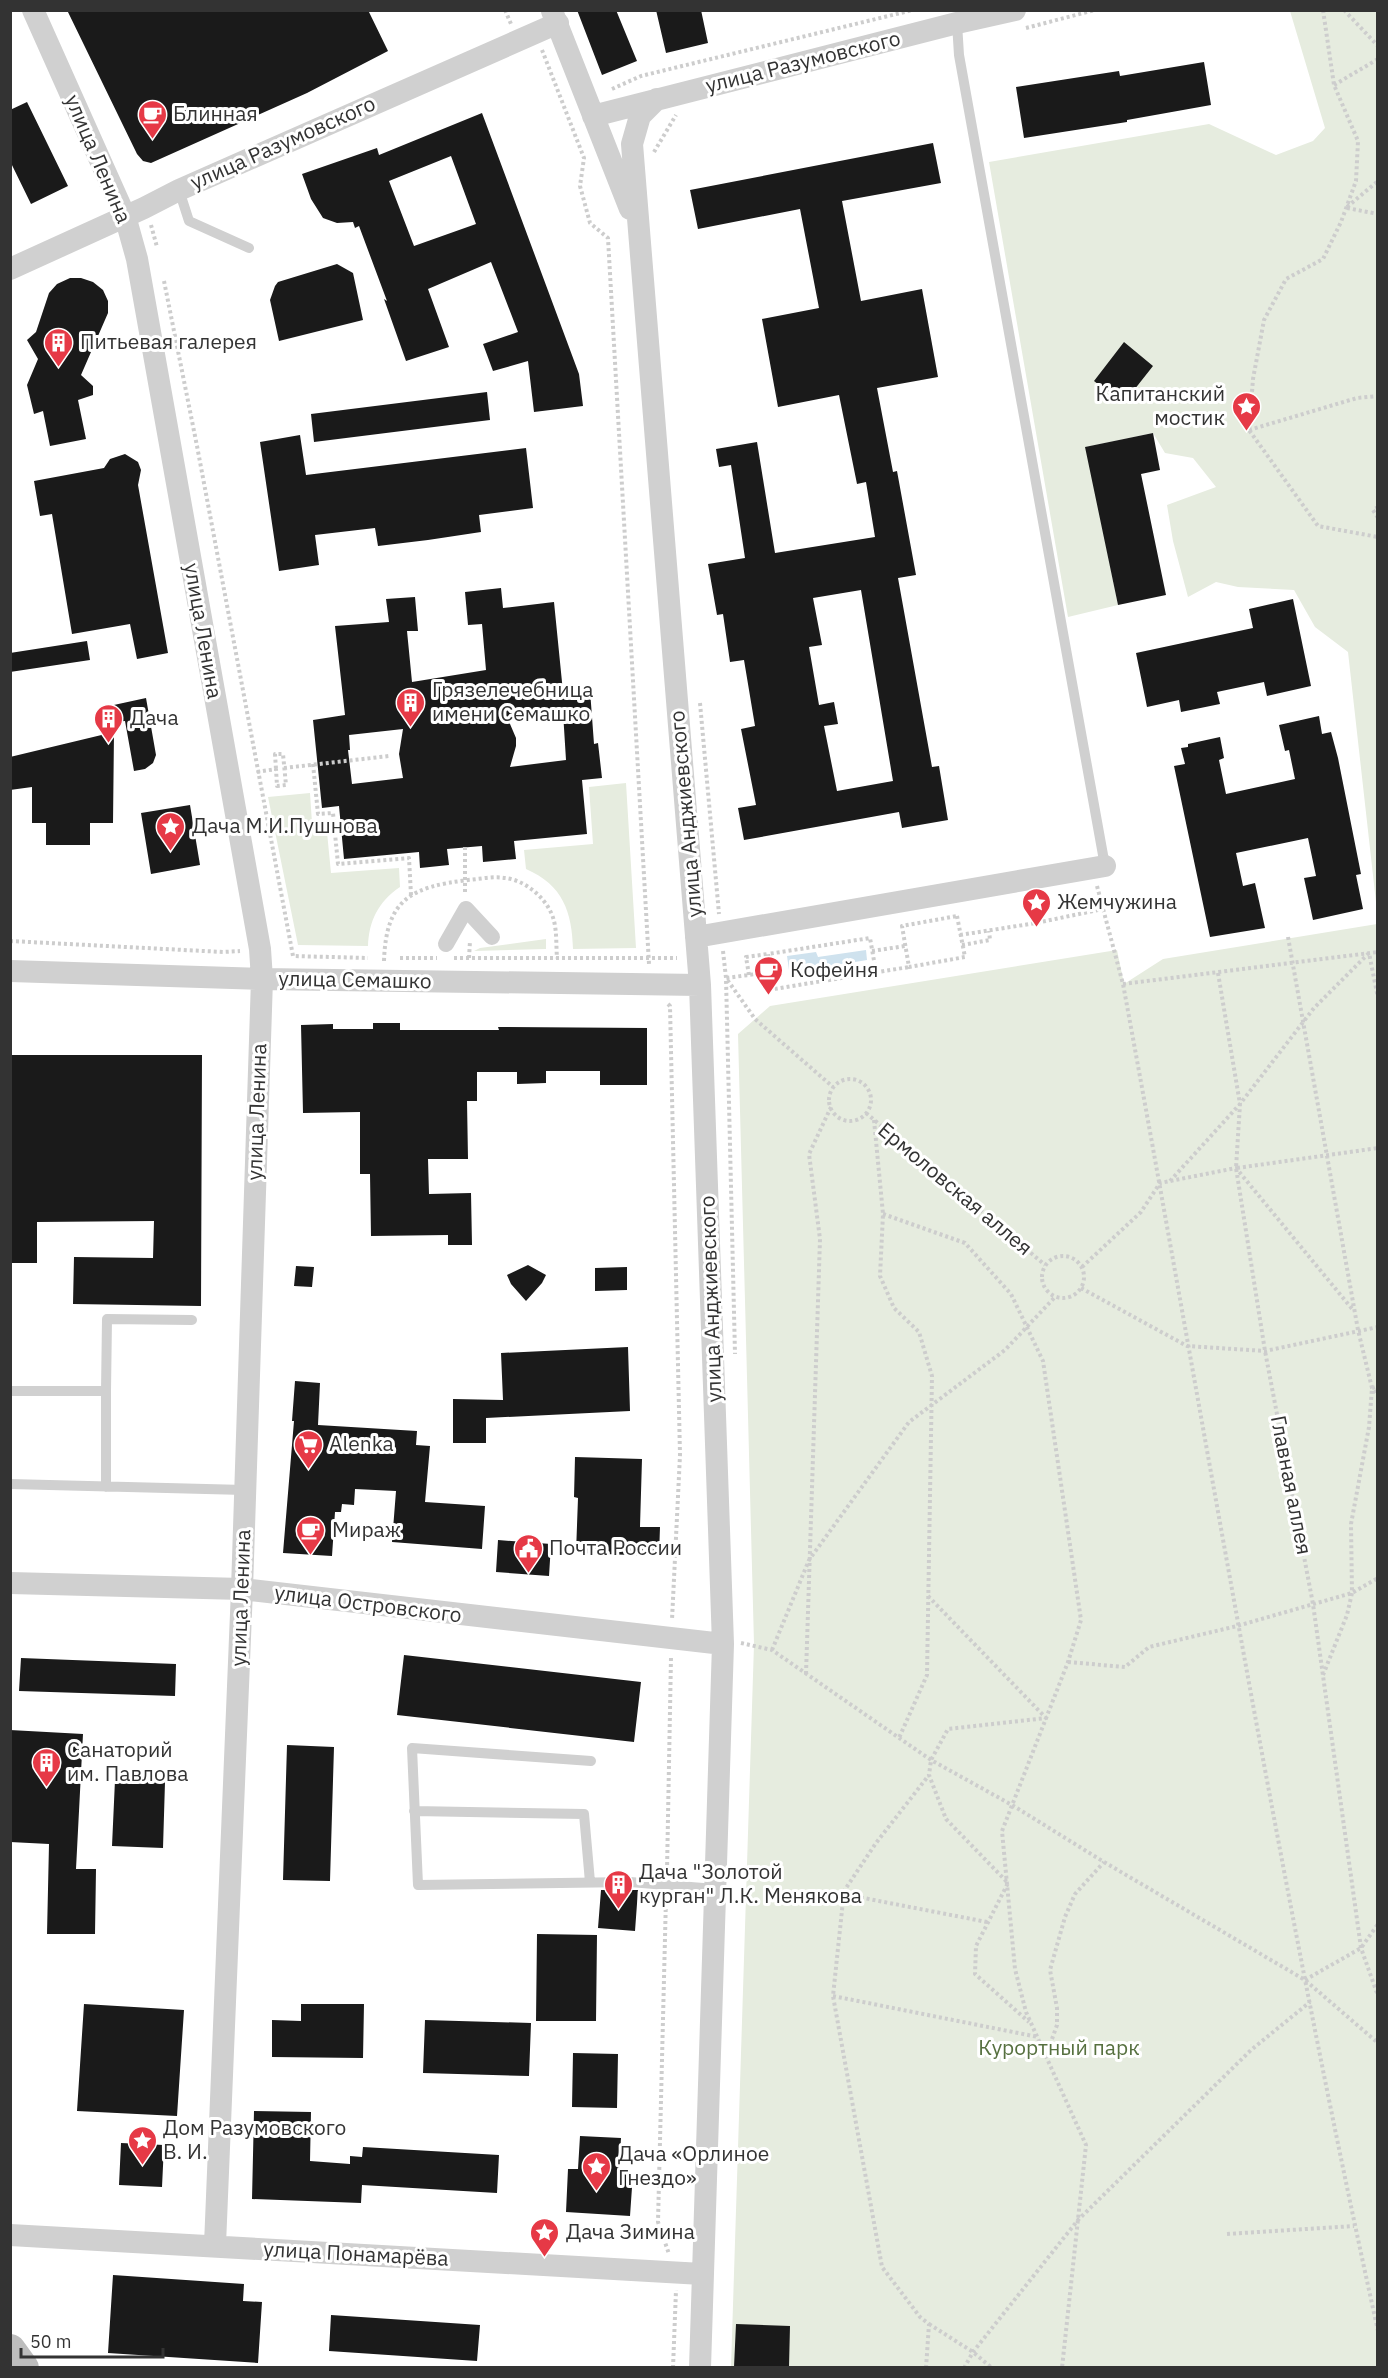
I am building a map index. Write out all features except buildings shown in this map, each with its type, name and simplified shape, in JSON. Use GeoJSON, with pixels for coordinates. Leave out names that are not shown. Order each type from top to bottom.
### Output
{"type":"FeatureCollection","features":[{"type":"Feature","properties":{"kind":"main road"},"geometry":{"type":"LineString","coordinates":[[10,2350],[23,2367]]}},
{"type":"Feature","properties":{"kind":"street","name":"улица Ленина"},"geometry":{"type":"LineString","coordinates":[[33,10],[135,212],[137,259],[260,949],[262,979],[242,1589],[215,2246]]}},
{"type":"Feature","properties":{"kind":"street","name":"улица Разумовского"},"geometry":{"type":"LineString","coordinates":[[10,269],[179,190],[517,40],[555,17]]}},
{"type":"Feature","properties":{"kind":"street","name":"улица Анджиевского"},"geometry":{"type":"LineString","coordinates":[[555,17],[639,233]]}},
{"type":"Feature","properties":{"kind":"street","name":"улица Разумовского"},"geometry":{"type":"LineString","coordinates":[[593,116],[957,17],[1017,20]]}},
{"type":"Feature","properties":{"kind":"street","name":"улица Анджиевского"},"geometry":{"type":"LineString","coordinates":[[657,99],[640,116],[632,144],[700,985],[736,1647],[715,1889],[700,2367]]}},
{"type":"Feature","properties":{"kind":"street"},"geometry":{"type":"LineString","coordinates":[[697,948],[721,933],[1105,866]]}},
{"type":"Feature","properties":{"kind":"street"},"geometry":{"type":"LineString","coordinates":[[446,944],[466,909],[492,938]]}},
{"type":"Feature","properties":{"kind":"street","name":"улица Семашко"},"geometry":{"type":"LineString","coordinates":[[10,971],[262,979],[700,985]]}},
{"type":"Feature","properties":{"kind":"street","name":"улица Островского"},"geometry":{"type":"LineString","coordinates":[[10,1583],[242,1589],[736,1647]]}},
{"type":"Feature","properties":{"kind":"street","name":"улица Понамарёва"},"geometry":{"type":"LineString","coordinates":[[10,2235],[702,2274]]}},
{"type":"Feature","properties":{"kind":"lane"},"geometry":{"type":"LineString","coordinates":[[957,17],[959,55],[1105,866]]}},
{"type":"Feature","properties":{"kind":"lane"},"geometry":{"type":"LineString","coordinates":[[179,190],[189,221],[249,248]]}},
{"type":"Feature","properties":{"kind":"lane"},"geometry":{"type":"LineString","coordinates":[[106,1486],[107,1318],[192,1320]]}},
{"type":"Feature","properties":{"kind":"lane"},"geometry":{"type":"LineString","coordinates":[[10,1391],[106,1391]]}},
{"type":"Feature","properties":{"kind":"lane"},"geometry":{"type":"LineString","coordinates":[[10,1484],[245,1490]]}},
{"type":"Feature","properties":{"kind":"lane"},"geometry":{"type":"LineString","coordinates":[[591,1761],[412,1748],[418,1886],[630,1881],[715,1889]]}},
{"type":"Feature","properties":{"kind":"lane"},"geometry":{"type":"LineString","coordinates":[[414,1811],[584,1814],[590,1882]]}},
{"type":"Feature","properties":{"kind":"path"},"geometry":{"type":"LineString","coordinates":[[505,10],[523,57],[542,50],[584,158],[580,186],[590,224],[608,238],[650,984],[670,1006],[680,1455],[671,1638],[658,2222],[676,2273],[674,2367]]}},
{"type":"Feature","properties":{"kind":"path"},"geometry":{"type":"LineString","coordinates":[[602,93],[641,76],[913,10]]}},
{"type":"Feature","properties":{"kind":"path"},"geometry":{"type":"LineString","coordinates":[[1017,20],[1095,10]]}},
{"type":"Feature","properties":{"kind":"path"},"geometry":{"type":"LineString","coordinates":[[1323,10],[1334,85],[1358,141],[1356,182],[1323,259],[1286,279],[1264,320],[1252,379],[1249,430],[1318,526],[1377,537]]}},
{"type":"Feature","properties":{"kind":"path"},"geometry":{"type":"LineString","coordinates":[[1344,10],[1377,46]]}},
{"type":"Feature","properties":{"kind":"path"},"geometry":{"type":"LineString","coordinates":[[1334,85],[1377,59]]}},
{"type":"Feature","properties":{"kind":"path"},"geometry":{"type":"LineString","coordinates":[[652,156],[676,113]]}},
{"type":"Feature","properties":{"kind":"path"},"geometry":{"type":"LineString","coordinates":[[1346,207],[1377,182]]}},
{"type":"Feature","properties":{"kind":"path"},"geometry":{"type":"LineString","coordinates":[[1346,207],[1377,214]]}},
{"type":"Feature","properties":{"kind":"path"},"geometry":{"type":"LineString","coordinates":[[135,212],[154,231],[158,254]]}},
{"type":"Feature","properties":{"kind":"path"},"geometry":{"type":"LineString","coordinates":[[163,276],[292,956],[648,959],[697,948],[724,957]]}},
{"type":"Feature","properties":{"kind":"path"},"geometry":{"type":"LineString","coordinates":[[1249,430],[1356,398],[1377,396]]}},
{"type":"Feature","properties":{"kind":"path"},"geometry":{"type":"LineString","coordinates":[[1377,507],[1373,510],[1377,518]]}},
{"type":"Feature","properties":{"kind":"path"},"geometry":{"type":"LineString","coordinates":[[699,694],[726,978],[736,1358]]}},
{"type":"Feature","properties":{"kind":"path"},"geometry":{"type":"LineString","coordinates":[[275,754],[283,754],[286,786],[277,786],[276,770],[275,754]]}},
{"type":"Feature","properties":{"kind":"path"},"geometry":{"type":"LineString","coordinates":[[284,768],[389,756]]}},
{"type":"Feature","properties":{"kind":"path"},"geometry":{"type":"LineString","coordinates":[[313,764],[318,814],[333,813],[338,864],[409,858],[411,895]]}},
{"type":"Feature","properties":{"kind":"path"},"geometry":{"type":"LineString","coordinates":[[257,772],[276,770]]}},
{"type":"Feature","properties":{"kind":"path"},"geometry":{"type":"LineString","coordinates":[[464,881],[465,847]]}},
{"type":"Feature","properties":{"kind":"path"},"geometry":{"type":"LineString","coordinates":[[960,935],[1103,909],[1124,984],[1237,1626],[1305,1980],[1377,2331]]}},
{"type":"Feature","properties":{"kind":"path"},"geometry":{"type":"LineString","coordinates":[[768,954],[774,989],[909,967],[965,957],[957,916],[902,926],[909,967]]}},
{"type":"Feature","properties":{"kind":"path"},"geometry":{"type":"LineString","coordinates":[[962,945],[990,940],[989,931]]}},
{"type":"Feature","properties":{"kind":"path"},"geometry":{"type":"LineString","coordinates":[[749,975],[746,957],[870,938],[876,972]]}},
{"type":"Feature","properties":{"kind":"path"},"geometry":{"type":"LineString","coordinates":[[1288,938],[1358,1330],[1372,1388],[1369,1427],[1351,1524],[1352,1593],[1347,1615],[1323,1676]]}},
{"type":"Feature","properties":{"kind":"path"},"geometry":{"type":"LineString","coordinates":[[10,941],[223,952],[290,947]]}},
{"type":"Feature","properties":{"kind":"path"},"geometry":{"type":"LineString","coordinates":[[469,958],[470,941]]}},
{"type":"Feature","properties":{"kind":"path"},"geometry":{"type":"LineString","coordinates":[[872,951],[905,946]]}},
{"type":"Feature","properties":{"kind":"path"},"geometry":{"type":"LineString","coordinates":[[1124,984],[1377,952]]}},
{"type":"Feature","properties":{"kind":"path"},"geometry":{"type":"LineString","coordinates":[[1369,953],[1377,998]]}},
{"type":"Feature","properties":{"kind":"path"},"geometry":{"type":"LineString","coordinates":[[1170,1181],[1239,1104],[1314,1008],[1369,953]]}},
{"type":"Feature","properties":{"kind":"path"},"geometry":{"type":"LineString","coordinates":[[726,978],[771,972]]}},
{"type":"Feature","properties":{"kind":"path","name":"Главная аллея"},"geometry":{"type":"LineString","coordinates":[[1218,973],[1239,1104],[1236,1168],[1265,1351],[1313,1604],[1361,1948],[1377,1996]]}},
{"type":"Feature","properties":{"kind":"path"},"geometry":{"type":"LineString","coordinates":[[726,978],[755,1019],[833,1087]]}},
{"type":"Feature","properties":{"kind":"path"},"geometry":{"type":"LineString","coordinates":[[806,1674],[820,1239],[809,1154],[831,1107],[830,1097],[833,1087],[840,1081],[848,1079],[863,1083],[869,1090],[871,1098],[866,1113],[861,1118],[847,1120],[840,1118],[831,1107]]}},
{"type":"Feature","properties":{"kind":"path","name":"Ермоловская аллея"},"geometry":{"type":"LineString","coordinates":[[866,1113],[1044,1265]]}},
{"type":"Feature","properties":{"kind":"path"},"geometry":{"type":"LineString","coordinates":[[874,1120],[883,1214],[880,1276],[894,1308],[919,1332],[932,1376],[927,1675],[899,1738]]}},
{"type":"Feature","properties":{"kind":"path"},"geometry":{"type":"LineString","coordinates":[[1082,1267],[1141,1212],[1160,1184],[1236,1168],[1377,1148]]}},
{"type":"Feature","properties":{"kind":"path"},"geometry":{"type":"LineString","coordinates":[[1236,1168],[1355,1312]]}},
{"type":"Feature","properties":{"kind":"path"},"geometry":{"type":"LineString","coordinates":[[883,1214],[965,1243],[1011,1294],[1043,1361],[1081,1620],[1068,1662],[1002,1831],[1015,1969],[1032,2024],[1086,2145],[1062,2367]]}},
{"type":"Feature","properties":{"kind":"path"},"geometry":{"type":"LineString","coordinates":[[1064,1255],[1078,1261],[1082,1267],[1084,1278],[1081,1288],[1070,1297],[1055,1297],[1047,1292],[1042,1283],[1041,1274],[1044,1265],[1050,1259],[1064,1255]]}},
{"type":"Feature","properties":{"kind":"path"},"geometry":{"type":"LineString","coordinates":[[1081,1288],[1187,1346],[1265,1351],[1377,1327]]}},
{"type":"Feature","properties":{"kind":"path"},"geometry":{"type":"LineString","coordinates":[[772,1650],[809,1560],[909,1422],[1005,1350],[1055,1297]]}},
{"type":"Feature","properties":{"kind":"path"},"geometry":{"type":"LineString","coordinates":[[1372,1388],[1377,1386]]}},
{"type":"Feature","properties":{"kind":"path"},"geometry":{"type":"LineString","coordinates":[[1372,1388],[1377,1396]]}},
{"type":"Feature","properties":{"kind":"path"},"geometry":{"type":"LineString","coordinates":[[1068,1662],[1125,1668],[1149,1647],[1237,1626],[1352,1593],[1377,1578]]}},
{"type":"Feature","properties":{"kind":"path"},"geometry":{"type":"LineString","coordinates":[[928,1595],[1046,1718]]}},
{"type":"Feature","properties":{"kind":"path"},"geometry":{"type":"LineString","coordinates":[[736,1647],[772,1650],[931,1760],[1012,1805],[1305,1980],[1377,2043]]}},
{"type":"Feature","properties":{"kind":"path"},"geometry":{"type":"LineString","coordinates":[[1008,1883],[946,1819],[929,1775],[931,1760],[948,1729],[1046,1718]]}},
{"type":"Feature","properties":{"kind":"path"},"geometry":{"type":"LineString","coordinates":[[929,1775],[876,1843],[843,1894],[832,1996],[882,2267],[920,2317],[992,2367]]}},
{"type":"Feature","properties":{"kind":"path"},"geometry":{"type":"LineString","coordinates":[[1046,2056],[1057,2025],[1058,2008],[1050,1970],[1065,1917],[1075,1894],[1104,1862]]}},
{"type":"Feature","properties":{"kind":"path"},"geometry":{"type":"LineString","coordinates":[[1008,1883],[976,1946],[975,1974],[1032,2024]]}},
{"type":"Feature","properties":{"kind":"path"},"geometry":{"type":"LineString","coordinates":[[843,1894],[987,1922]]}},
{"type":"Feature","properties":{"kind":"path"},"geometry":{"type":"LineString","coordinates":[[1305,1980],[1361,1948],[1377,1924]]}},
{"type":"Feature","properties":{"kind":"path"},"geometry":{"type":"LineString","coordinates":[[832,1996],[1038,2037]]}},
{"type":"Feature","properties":{"kind":"path"},"geometry":{"type":"LineString","coordinates":[[964,2367],[973,2352],[1078,2220],[1251,2050],[1310,2002]]}},
{"type":"Feature","properties":{"kind":"path"},"geometry":{"type":"LineString","coordinates":[[1227,2234],[1354,2226]]}},
{"type":"Feature","properties":{"kind":"path"},"geometry":{"type":"LineString","coordinates":[[926,2367],[929,2324]]}},
{"type":"Feature","properties":{"kind":"green space"},"geometry":{"type":"Polygon","coordinates":[[[1290,11],[1377,11],[1377,911],[1348,652],[1315,627],[1294,590],[1238,587],[1216,582],[1188,597],[1173,541],[1167,505],[1216,487],[1193,458],[1165,453],[1153,433],[1086,447],[1118,605],[1068,617],[989,162],[1209,124],[1276,155],[1313,141],[1325,128],[1290,11]]]}},
{"type":"Feature","properties":{"kind":"green space"},"geometry":{"type":"Polygon","coordinates":[[[626,783],[636,948],[573,949],[570,923],[563,901],[549,883],[526,869],[524,850],[593,844],[589,787],[626,783]]]}},
{"type":"Feature","properties":{"kind":"green space"},"geometry":{"type":"Polygon","coordinates":[[[310,793],[312,823],[326,822],[331,873],[399,868],[400,887],[386,899],[376,913],[370,928],[368,946],[298,945],[268,797],[310,793]]]}},
{"type":"Feature","properties":{"kind":"green space","name":"Курортный парк"},"geometry":{"type":"Polygon","coordinates":[[[1377,924],[1377,2367],[731,2368],[754,1644],[738,1034],[770,1006],[1117,950],[1124,984],[1163,959],[1377,924]]]}},
{"type":"Feature","properties":{"kind":"green space"},"geometry":{"type":"Polygon","coordinates":[[[546,939],[546,949],[474,951],[480,948],[546,939]]]}},
{"type":"Feature","properties":{"kind":"water"},"geometry":{"type":"Polygon","coordinates":[[[866,950],[867,960],[819,968],[819,973],[790,977],[787,956],[816,952],[818,957],[866,950]]]}},
{"type":"Feature","properties":{"kind":"place","name":"Блинная"},"geometry":{"type":"Point","coordinates":[152,140]}},
{"type":"Feature","properties":{"kind":"place","name":"Питьевая галерея"},"geometry":{"type":"Point","coordinates":[59,368]}},
{"type":"Feature","properties":{"kind":"place","name":"Капитанский мостик"},"geometry":{"type":"Point","coordinates":[1246,432]}},
{"type":"Feature","properties":{"kind":"place","name":"Грязелечебница имени Семашко"},"geometry":{"type":"Point","coordinates":[411,728]}},
{"type":"Feature","properties":{"kind":"place","name":"Дача"},"geometry":{"type":"Point","coordinates":[109,744]}},
{"type":"Feature","properties":{"kind":"place","name":"Дача М.И.Пушнова"},"geometry":{"type":"Point","coordinates":[171,852]}},
{"type":"Feature","properties":{"kind":"place","name":"Жемчужина"},"geometry":{"type":"Point","coordinates":[1036,928]}},
{"type":"Feature","properties":{"kind":"place","name":"Кофейня"},"geometry":{"type":"Point","coordinates":[769,996]}},
{"type":"Feature","properties":{"kind":"place","name":"Alenka"},"geometry":{"type":"Point","coordinates":[308,1470]}},
{"type":"Feature","properties":{"kind":"place","name":"Мираж"},"geometry":{"type":"Point","coordinates":[311,1556]}},
{"type":"Feature","properties":{"kind":"place","name":"Почта России"},"geometry":{"type":"Point","coordinates":[528,1574]}},
{"type":"Feature","properties":{"kind":"place","name":"Санаторий им. Павлова"},"geometry":{"type":"Point","coordinates":[46,1788]}},
{"type":"Feature","properties":{"kind":"place","name":"Дача \"Золотой курган\" Л.К. Менякова"},"geometry":{"type":"Point","coordinates":[618,1910]}},
{"type":"Feature","properties":{"kind":"place","name":"Дом Разумовского В. И."},"geometry":{"type":"Point","coordinates":[142,2166]}},
{"type":"Feature","properties":{"kind":"place","name":"Дача «Орлиное Гнездо»"},"geometry":{"type":"Point","coordinates":[597,2192]}},
{"type":"Feature","properties":{"kind":"place","name":"Дача Зимина"},"geometry":{"type":"Point","coordinates":[545,2258]}}]}
